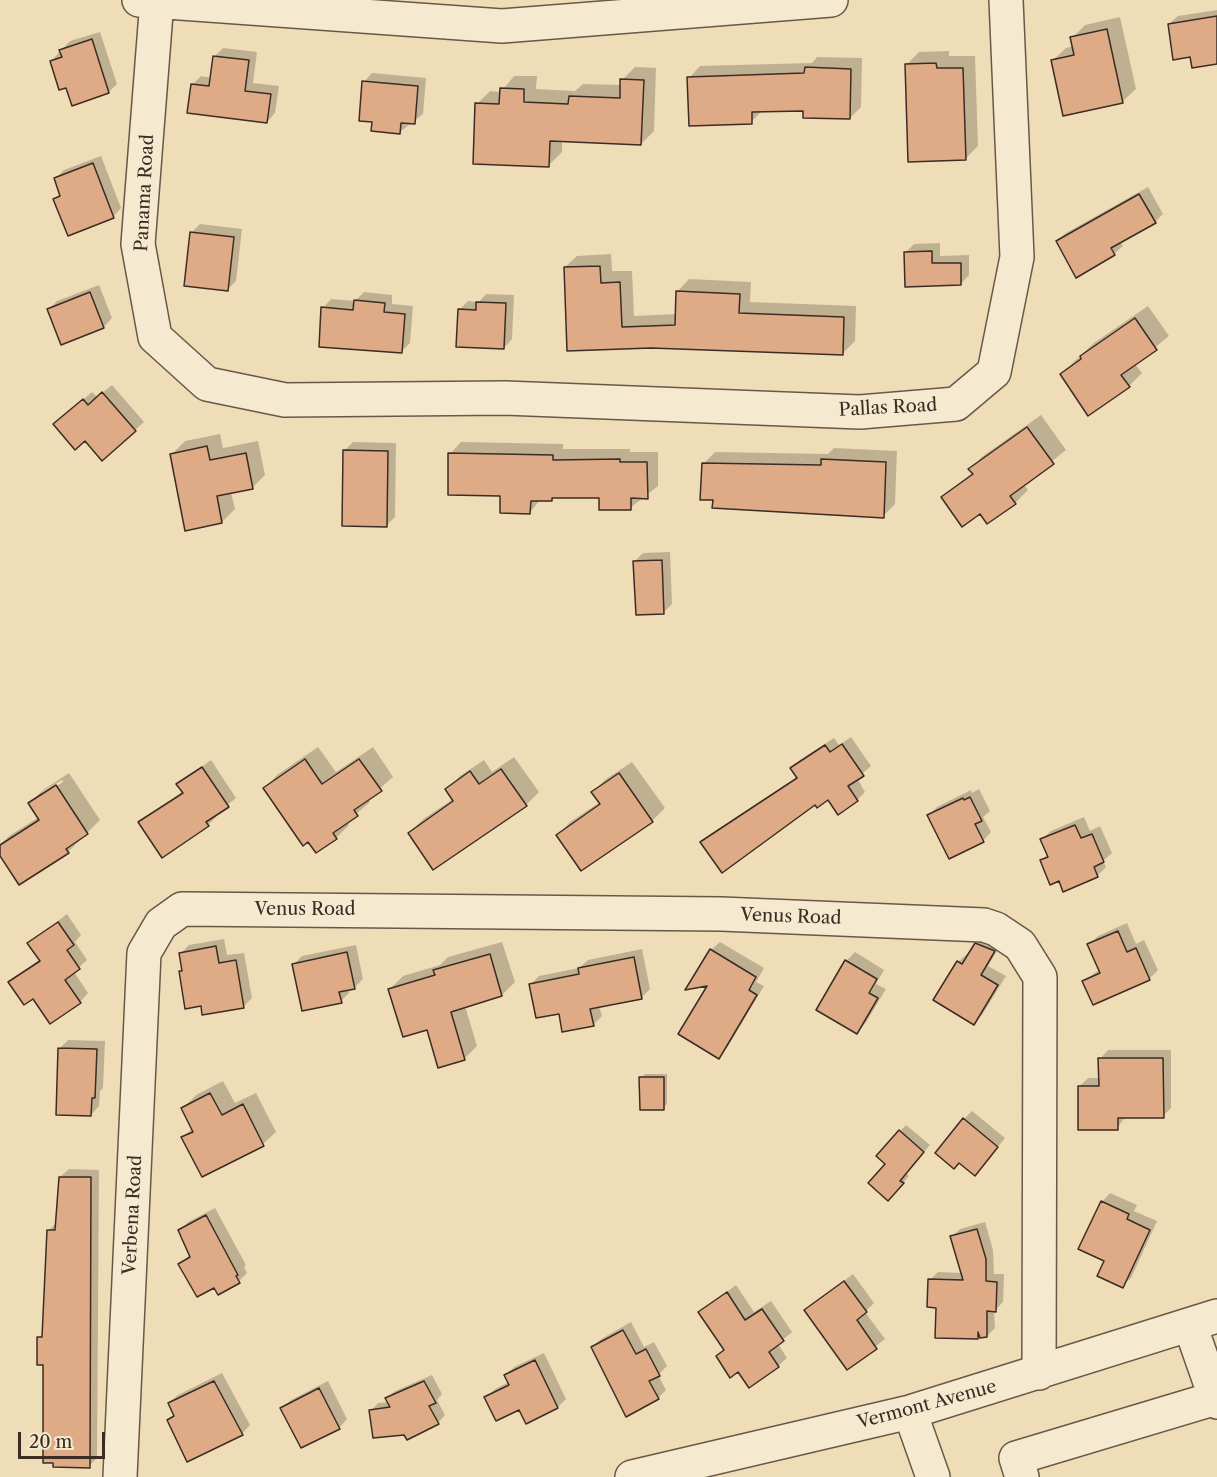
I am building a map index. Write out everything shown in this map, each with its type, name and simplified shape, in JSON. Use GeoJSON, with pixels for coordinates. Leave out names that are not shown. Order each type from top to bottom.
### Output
{"type":"FeatureCollection","features":[{"type":"Feature","properties":{"kind":"street"},"geometry":{"type":"LineString","coordinates":[[151,1],[503,13],[831,0]]}},
{"type":"Feature","properties":{"kind":"street","name":"Pallas Road"},"geometry":{"type":"LineString","coordinates":[[505,398],[860,412],[956,404],[994,372],[1017,257],[1005,0]]}},
{"type":"Feature","properties":{"kind":"street","name":"Panama Road"},"geometry":{"type":"LineString","coordinates":[[151,1],[138,244],[155,337],[207,384],[285,400],[505,398]]}},
{"type":"Feature","properties":{"kind":"street","name":"Venus Road"},"geometry":{"type":"LineString","coordinates":[[144,953],[161,924],[182,909],[663,913],[984,925],[996,929],[1020,945],[1040,977],[1039,1373]]}},
{"type":"Feature","properties":{"kind":"street","name":"Verbena Road"},"geometry":{"type":"LineString","coordinates":[[120,1477],[144,953]]}},
{"type":"Feature","properties":{"kind":"street"},"geometry":{"type":"LineString","coordinates":[[1022,1477],[1016,1458],[1216,1400],[1203,1320]]}},
{"type":"Feature","properties":{"kind":"street","name":"Vermont Avenue"},"geometry":{"type":"LineString","coordinates":[[632,1477],[727,1466],[1039,1373],[1203,1320]]}},
{"type":"Feature","properties":{"kind":"street"},"geometry":{"type":"LineString","coordinates":[[910,1412],[933,1477]]}},
{"type":"Feature","properties":{"kind":"building"},"geometry":{"type":"Polygon","coordinates":[[[1217,16],[1217,64],[1192,68],[1190,57],[1173,60],[1168,24],[1217,16]]]}},
{"type":"Feature","properties":{"kind":"building"},"geometry":{"type":"Polygon","coordinates":[[[1107,29],[1123,103],[1063,116],[1051,60],[1074,55],[1070,37],[1107,29]]]}},
{"type":"Feature","properties":{"kind":"building"},"geometry":{"type":"Polygon","coordinates":[[[92,39],[109,93],[72,106],[66,88],[59,90],[50,61],[62,57],[59,50],[92,39]]]}},
{"type":"Feature","properties":{"kind":"building"},"geometry":{"type":"Polygon","coordinates":[[[213,56],[249,60],[245,91],[271,94],[267,123],[187,113],[191,84],[209,86],[213,56]]]}},
{"type":"Feature","properties":{"kind":"building"},"geometry":{"type":"Polygon","coordinates":[[[936,63],[937,68],[963,68],[966,160],[908,162],[905,64],[936,63]]]}},
{"type":"Feature","properties":{"kind":"building"},"geometry":{"type":"Polygon","coordinates":[[[805,67],[851,69],[850,119],[803,118],[803,111],[752,112],[752,124],[689,126],[687,77],[804,73],[805,67]]]}},
{"type":"Feature","properties":{"kind":"building"},"geometry":{"type":"Polygon","coordinates":[[[620,79],[644,80],[641,145],[550,141],[549,167],[473,164],[475,103],[499,104],[500,88],[524,89],[524,102],[568,104],[569,96],[620,98],[620,79]]]}},
{"type":"Feature","properties":{"kind":"building"},"geometry":{"type":"Polygon","coordinates":[[[362,81],[418,86],[415,124],[401,123],[400,134],[371,131],[372,122],[359,121],[362,81]]]}},
{"type":"Feature","properties":{"kind":"building"},"geometry":{"type":"Polygon","coordinates":[[[93,163],[114,218],[68,236],[53,199],[60,196],[54,178],[93,163]]]}},
{"type":"Feature","properties":{"kind":"building"},"geometry":{"type":"Polygon","coordinates":[[[1139,194],[1156,223],[1111,248],[1115,255],[1076,278],[1056,241],[1139,194]]]}},
{"type":"Feature","properties":{"kind":"building"},"geometry":{"type":"Polygon","coordinates":[[[190,232],[234,237],[228,291],[184,286],[190,232]]]}},
{"type":"Feature","properties":{"kind":"building"},"geometry":{"type":"Polygon","coordinates":[[[932,251],[932,263],[961,263],[961,285],[905,287],[904,252],[932,251]]]}},
{"type":"Feature","properties":{"kind":"building"},"geometry":{"type":"Polygon","coordinates":[[[600,266],[601,283],[620,282],[622,327],[675,325],[676,291],[740,294],[739,313],[844,317],[843,355],[651,348],[567,351],[564,267],[600,266]]]}},
{"type":"Feature","properties":{"kind":"building"},"geometry":{"type":"Polygon","coordinates":[[[90,292],[104,328],[61,345],[47,309],[90,292]]]}},
{"type":"Feature","properties":{"kind":"building"},"geometry":{"type":"Polygon","coordinates":[[[354,300],[385,303],[384,312],[405,314],[402,353],[319,347],[321,307],[353,310],[354,300]]]}},
{"type":"Feature","properties":{"kind":"building"},"geometry":{"type":"Polygon","coordinates":[[[476,302],[506,303],[504,349],[456,347],[458,309],[476,310],[476,302]]]}},
{"type":"Feature","properties":{"kind":"building"},"geometry":{"type":"Polygon","coordinates":[[[1135,318],[1157,350],[1121,375],[1130,387],[1088,416],[1060,374],[1081,359],[1080,356],[1135,318]]]}},
{"type":"Feature","properties":{"kind":"building"},"geometry":{"type":"Polygon","coordinates":[[[102,392],[136,431],[102,461],[85,441],[75,450],[53,424],[83,399],[88,405],[102,392]]]}},
{"type":"Feature","properties":{"kind":"building"},"geometry":{"type":"Polygon","coordinates":[[[1027,427],[1054,464],[1010,496],[1016,504],[987,524],[980,514],[962,527],[941,497],[973,474],[968,469],[1027,427]]]}},
{"type":"Feature","properties":{"kind":"building"},"geometry":{"type":"Polygon","coordinates":[[[207,446],[210,460],[246,453],[253,489],[217,496],[222,523],[185,531],[170,454],[207,446]]]}},
{"type":"Feature","properties":{"kind":"building"},"geometry":{"type":"Polygon","coordinates":[[[343,450],[388,451],[387,527],[342,526],[343,450]]]}},
{"type":"Feature","properties":{"kind":"building"},"geometry":{"type":"Polygon","coordinates":[[[448,453],[553,455],[553,460],[620,459],[620,462],[647,462],[648,499],[631,498],[631,510],[599,510],[599,498],[552,498],[552,501],[531,501],[530,514],[500,513],[500,496],[448,495],[448,453]]]}},
{"type":"Feature","properties":{"kind":"building"},"geometry":{"type":"Polygon","coordinates":[[[821,459],[886,462],[884,518],[712,508],[713,500],[700,500],[702,463],[821,465],[821,459]]]}},
{"type":"Feature","properties":{"kind":"building"},"geometry":{"type":"Polygon","coordinates":[[[662,560],[664,614],[636,615],[633,561],[662,560]]]}},
{"type":"Feature","properties":{"kind":"building"},"geometry":{"type":"Polygon","coordinates":[[[842,744],[864,776],[848,786],[858,801],[838,815],[828,800],[817,808],[815,805],[722,873],[700,842],[797,778],[790,768],[825,745],[830,752],[842,744]]]}},
{"type":"Feature","properties":{"kind":"building"},"geometry":{"type":"Polygon","coordinates":[[[305,759],[322,784],[359,759],[382,791],[354,810],[358,816],[333,833],[337,839],[316,853],[308,842],[303,846],[263,788],[305,759]]]}},
{"type":"Feature","properties":{"kind":"building"},"geometry":{"type":"Polygon","coordinates":[[[202,767],[229,807],[206,822],[209,826],[162,858],[138,822],[183,793],[176,784],[202,767]]]}},
{"type":"Feature","properties":{"kind":"building"},"geometry":{"type":"Polygon","coordinates":[[[501,769],[527,806],[433,870],[408,833],[453,801],[445,789],[470,771],[479,784],[501,769]]]}},
{"type":"Feature","properties":{"kind":"building"},"geometry":{"type":"Polygon","coordinates":[[[619,773],[653,822],[581,871],[556,835],[600,804],[591,792],[619,773]]]}},
{"type":"Feature","properties":{"kind":"building"},"geometry":{"type":"Polygon","coordinates":[[[56,785],[88,834],[66,849],[69,853],[19,885],[0,856],[0,845],[39,820],[28,803],[56,785]]]}},
{"type":"Feature","properties":{"kind":"building"},"geometry":{"type":"Polygon","coordinates":[[[970,797],[982,821],[975,824],[984,842],[949,859],[927,815],[970,797]]]}},
{"type":"Feature","properties":{"kind":"building"},"geometry":{"type":"Polygon","coordinates":[[[1075,825],[1081,838],[1092,834],[1104,862],[1094,867],[1098,877],[1063,892],[1059,881],[1050,885],[1040,860],[1048,857],[1040,839],[1075,825]]]}},
{"type":"Feature","properties":{"kind":"building"},"geometry":{"type":"Polygon","coordinates":[[[58,922],[74,945],[67,950],[80,969],[65,980],[81,1003],[50,1024],[33,999],[24,1005],[8,982],[40,961],[27,943],[58,922]]]}},
{"type":"Feature","properties":{"kind":"building"},"geometry":{"type":"Polygon","coordinates":[[[1118,931],[1127,952],[1136,948],[1150,980],[1093,1005],[1082,981],[1100,973],[1087,944],[1118,931]]]}},
{"type":"Feature","properties":{"kind":"building"},"geometry":{"type":"Polygon","coordinates":[[[975,943],[995,951],[981,975],[998,985],[974,1025],[933,1000],[957,961],[962,964],[975,943]]]}},
{"type":"Feature","properties":{"kind":"building"},"geometry":{"type":"Polygon","coordinates":[[[216,946],[219,963],[236,960],[244,1008],[202,1015],[201,1006],[185,1009],[179,971],[182,971],[179,953],[216,946]]]}},
{"type":"Feature","properties":{"kind":"building"},"geometry":{"type":"Polygon","coordinates":[[[710,949],[756,977],[749,990],[757,995],[719,1059],[678,1034],[707,986],[685,990],[710,949]]]}},
{"type":"Feature","properties":{"kind":"building"},"geometry":{"type":"Polygon","coordinates":[[[347,952],[355,989],[339,992],[342,1003],[302,1011],[292,964],[347,952]]]}},
{"type":"Feature","properties":{"kind":"building"},"geometry":{"type":"Polygon","coordinates":[[[490,954],[502,996],[451,1012],[465,1060],[438,1068],[427,1030],[403,1037],[388,989],[435,975],[433,970],[490,954]]]}},
{"type":"Feature","properties":{"kind":"building"},"geometry":{"type":"Polygon","coordinates":[[[634,957],[642,999],[590,1009],[594,1026],[562,1032],[559,1014],[536,1018],[529,984],[579,974],[578,968],[634,957]]]}},
{"type":"Feature","properties":{"kind":"building"},"geometry":{"type":"Polygon","coordinates":[[[845,960],[877,979],[869,993],[878,998],[857,1034],[816,1010],[845,960]]]}},
{"type":"Feature","properties":{"kind":"building"},"geometry":{"type":"Polygon","coordinates":[[[58,1048],[97,1049],[95,1098],[92,1098],[91,1116],[56,1115],[58,1048]]]}},
{"type":"Feature","properties":{"kind":"building"},"geometry":{"type":"Polygon","coordinates":[[[1098,1058],[1163,1058],[1164,1118],[1118,1118],[1118,1130],[1078,1130],[1078,1086],[1099,1086],[1098,1058]]]}},
{"type":"Feature","properties":{"kind":"building"},"geometry":{"type":"Polygon","coordinates":[[[639,1077],[664,1077],[664,1110],[640,1110],[639,1077]]]}},
{"type":"Feature","properties":{"kind":"building"},"geometry":{"type":"Polygon","coordinates":[[[210,1093],[222,1115],[243,1104],[264,1146],[202,1177],[181,1137],[193,1132],[181,1108],[210,1093]]]}},
{"type":"Feature","properties":{"kind":"building"},"geometry":{"type":"Polygon","coordinates":[[[963,1118],[998,1147],[975,1176],[959,1163],[954,1169],[935,1153],[963,1118]]]}},
{"type":"Feature","properties":{"kind":"building"},"geometry":{"type":"Polygon","coordinates":[[[899,1130],[924,1152],[900,1181],[904,1183],[888,1201],[868,1183],[885,1164],[876,1156],[899,1130]]]}},
{"type":"Feature","properties":{"kind":"building"},"geometry":{"type":"Polygon","coordinates":[[[59,1177],[91,1177],[90,1468],[53,1467],[53,1463],[43,1463],[43,1365],[37,1365],[37,1337],[42,1337],[47,1230],[55,1230],[59,1177]]]}},
{"type":"Feature","properties":{"kind":"building"},"geometry":{"type":"Polygon","coordinates":[[[1101,1201],[1129,1214],[1127,1219],[1150,1230],[1123,1288],[1097,1276],[1104,1261],[1078,1249],[1101,1201]]]}},
{"type":"Feature","properties":{"kind":"building"},"geometry":{"type":"Polygon","coordinates":[[[206,1215],[240,1283],[218,1295],[214,1288],[197,1297],[178,1264],[190,1257],[178,1230],[206,1215]]]}},
{"type":"Feature","properties":{"kind":"building"},"geometry":{"type":"Polygon","coordinates":[[[977,1229],[986,1259],[986,1281],[997,1282],[996,1312],[987,1311],[987,1337],[980,1338],[978,1332],[978,1339],[935,1338],[936,1308],[927,1307],[928,1279],[963,1280],[950,1236],[977,1229]]]}},
{"type":"Feature","properties":{"kind":"building"},"geometry":{"type":"Polygon","coordinates":[[[844,1281],[867,1312],[857,1320],[877,1349],[847,1370],[804,1310],[844,1281]]]}},
{"type":"Feature","properties":{"kind":"building"},"geometry":{"type":"Polygon","coordinates":[[[727,1292],[745,1320],[762,1309],[784,1341],[769,1352],[779,1367],[749,1388],[738,1372],[730,1378],[716,1356],[724,1350],[698,1312],[727,1292]]]}},
{"type":"Feature","properties":{"kind":"building"},"geometry":{"type":"Polygon","coordinates":[[[623,1330],[636,1354],[646,1349],[660,1376],[649,1381],[659,1399],[626,1417],[591,1347],[623,1330]]]}},
{"type":"Feature","properties":{"kind":"building"},"geometry":{"type":"Polygon","coordinates":[[[535,1360],[558,1408],[526,1424],[519,1410],[496,1421],[484,1397],[509,1385],[504,1375],[535,1360]]]}},
{"type":"Feature","properties":{"kind":"building"},"geometry":{"type":"Polygon","coordinates":[[[214,1381],[243,1435],[187,1462],[167,1420],[174,1416],[168,1403],[214,1381]]]}},
{"type":"Feature","properties":{"kind":"building"},"geometry":{"type":"Polygon","coordinates":[[[424,1381],[436,1403],[429,1406],[439,1424],[407,1440],[404,1435],[373,1438],[369,1410],[390,1407],[385,1398],[424,1381]]]}},
{"type":"Feature","properties":{"kind":"building"},"geometry":{"type":"Polygon","coordinates":[[[319,1388],[340,1429],[301,1448],[280,1408],[319,1388]]]}}]}
